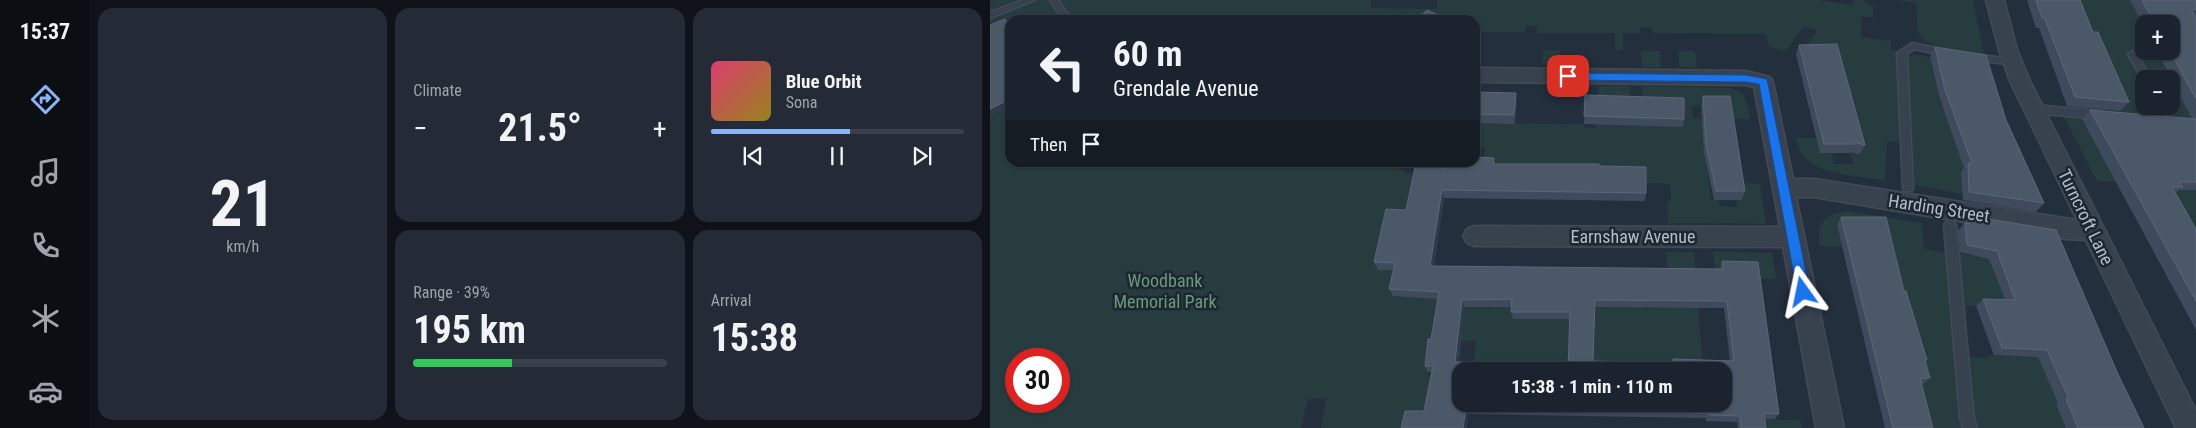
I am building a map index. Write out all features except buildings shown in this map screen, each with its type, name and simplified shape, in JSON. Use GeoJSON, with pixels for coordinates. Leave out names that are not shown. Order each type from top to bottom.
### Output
{"type":"FeatureCollection","features":[{"type":"Feature","properties":{"kind":"street","name":"Turncroft Lane"},"geometry":{"type":"LineString","coordinates":[[1994,0],[2013,62],[2033,109],[2190,428]]}},
{"type":"Feature","properties":{"kind":"street"},"geometry":{"type":"LineString","coordinates":[[1482,75],[1746,78],[1763,82],[1830,428]]}},
{"type":"Feature","properties":{"kind":"street","name":"Harding Street"},"geometry":{"type":"LineString","coordinates":[[1785,188],[1814,188],[2065,229],[2093,231]]}},
{"type":"Feature","properties":{"kind":"street","name":"Earnshaw Avenue"},"geometry":{"type":"LineString","coordinates":[[1475,236],[1792,237]]}},
{"type":"Feature","properties":{"kind":"lane"},"geometry":{"type":"LineString","coordinates":[[990,15],[1031,0]]}},
{"type":"Feature","properties":{"kind":"lane"},"geometry":{"type":"LineString","coordinates":[[1054,0],[1064,15]]}},
{"type":"Feature","properties":{"kind":"lane"},"geometry":{"type":"LineString","coordinates":[[1908,188],[1902,53],[1912,46],[2013,62]]}},
{"type":"Feature","properties":{"kind":"lane"},"geometry":{"type":"LineString","coordinates":[[2133,54],[2141,70]]}},
{"type":"Feature","properties":{"kind":"lane"},"geometry":{"type":"LineString","coordinates":[[2033,109],[2112,116]]}},
{"type":"Feature","properties":{"kind":"lane"},"geometry":{"type":"LineString","coordinates":[[2142,119],[2164,119],[2162,115]]}},
{"type":"Feature","properties":{"kind":"lane"},"geometry":{"type":"LineString","coordinates":[[1950,225],[1964,389],[1970,428]]}},
{"type":"Feature","properties":{"kind":"green space","name":"Woodbank Memorial Park"},"geometry":{"type":"Polygon","coordinates":[[[990,0],[1371,0],[1371,8],[1437,9],[1437,0],[1818,0],[1853,5],[1854,0],[1863,0],[1873,6],[1874,18],[1861,17],[1861,37],[1891,41],[1891,50],[1898,51],[1898,111],[1901,142],[1887,141],[1885,181],[1844,175],[1823,169],[1806,159],[1801,152],[1796,138],[1816,138],[1832,153],[1834,164],[1853,164],[1816,52],[1809,43],[1817,31],[1804,26],[1785,52],[1769,46],[1766,34],[1652,33],[1652,27],[1640,27],[1640,33],[1623,33],[1623,50],[1615,50],[1615,33],[1537,33],[1537,26],[1526,26],[1525,32],[1480,32],[1480,15],[1421,15],[1417,13],[1415,15],[1005,15],[1005,167],[1395,167],[1425,182],[1445,198],[1428,199],[1378,270],[1398,270],[1412,291],[1487,306],[1489,309],[1493,306],[1571,307],[1594,340],[1595,309],[1597,307],[1643,307],[1645,310],[1668,276],[1666,252],[1694,252],[1702,362],[1474,362],[1476,341],[1459,341],[1428,372],[1435,395],[1428,417],[1406,428],[1321,428],[1326,398],[1308,399],[1301,428],[990,428],[990,0]]]}},
{"type":"Feature","properties":{"kind":"green space"},"geometry":{"type":"Polygon","coordinates":[[[1895,0],[1973,0],[1984,54],[1938,47],[1923,39],[1919,34],[1916,3],[1895,0]]]}},
{"type":"Feature","properties":{"kind":"green space"},"geometry":{"type":"Polygon","coordinates":[[[2069,0],[2143,0],[2143,15],[2135,15],[2135,54],[2129,53],[2137,70],[2135,70],[2135,115],[2102,112],[2069,0]]]}},
{"type":"Feature","properties":{"kind":"green space"},"geometry":{"type":"Polygon","coordinates":[[[1543,50],[1560,50],[1560,65],[1542,65],[1543,50]]]}},
{"type":"Feature","properties":{"kind":"green space"},"geometry":{"type":"Polygon","coordinates":[[[1641,51],[1660,51],[1661,67],[1642,67],[1641,51]]]}},
{"type":"Feature","properties":{"kind":"green space"},"geometry":{"type":"Polygon","coordinates":[[[1678,51],[1695,51],[1697,68],[1679,67],[1678,51]]]}},
{"type":"Feature","properties":{"kind":"green space"},"geometry":{"type":"Polygon","coordinates":[[[1913,54],[1930,57],[1936,84],[1953,86],[1943,99],[1939,99],[1941,105],[1958,107],[1963,166],[1970,182],[1962,186],[1962,194],[1914,185],[1908,57],[1913,54]]]}},
{"type":"Feature","properties":{"kind":"green space"},"geometry":{"type":"Polygon","coordinates":[[[2141,60],[2177,60],[2183,72],[2180,72],[2180,70],[2146,70],[2141,60]]]}},
{"type":"Feature","properties":{"kind":"green space"},"geometry":{"type":"Polygon","coordinates":[[[1598,86],[1630,86],[1630,125],[1641,126],[1642,86],[1730,88],[1740,92],[1745,99],[1750,119],[1730,119],[1716,99],[1702,99],[1702,105],[1692,106],[1693,118],[1702,119],[1703,132],[1700,134],[1703,135],[1707,164],[1704,166],[1707,167],[1711,199],[1718,200],[1720,206],[1737,207],[1736,200],[1742,200],[1740,183],[1760,184],[1766,224],[1668,223],[1667,202],[1671,201],[1670,184],[1483,166],[1485,148],[1480,148],[1480,123],[1584,124],[1585,128],[1595,128],[1598,86]]]}},
{"type":"Feature","properties":{"kind":"green space"},"geometry":{"type":"Polygon","coordinates":[[[2180,87],[2192,88],[2186,109],[2191,117],[2196,118],[2196,125],[2173,123],[2169,115],[2180,115],[2180,87]]]}},
{"type":"Feature","properties":{"kind":"green space"},"geometry":{"type":"Polygon","coordinates":[[[2063,115],[2080,117],[2092,137],[2196,131],[2196,264],[2159,262],[2153,252],[2194,254],[2170,210],[2130,209],[2116,182],[2097,181],[2063,115]]]}},
{"type":"Feature","properties":{"kind":"green space"},"geometry":{"type":"Polygon","coordinates":[[[1853,212],[1922,223],[1924,249],[1945,252],[1958,410],[1965,428],[1924,428],[1837,225],[1842,247],[1820,246],[1820,230],[1825,219],[1836,213],[1853,212]]]}},
{"type":"Feature","properties":{"kind":"green space"},"geometry":{"type":"Polygon","coordinates":[[[1995,237],[2071,404],[2057,404],[2066,428],[1976,428],[1968,357],[1989,358],[1989,355],[2023,356],[2000,306],[1963,306],[1959,252],[1975,256],[1995,237]]]}},
{"type":"Feature","properties":{"kind":"green space"},"geometry":{"type":"Polygon","coordinates":[[[1713,251],[1771,253],[1776,279],[1756,279],[1720,268],[1722,297],[1715,276],[1713,251]]]}},
{"type":"Feature","properties":{"kind":"green space"},"geometry":{"type":"Polygon","coordinates":[[[1761,419],[1800,420],[1802,428],[1762,428],[1761,419]]]}},
{"type":"Feature","properties":{"kind":"route"},"geometry":{"type":"LineString","coordinates":[[1568,76],[1746,78],[1763,82],[1785,188],[1803,292]]}}]}
